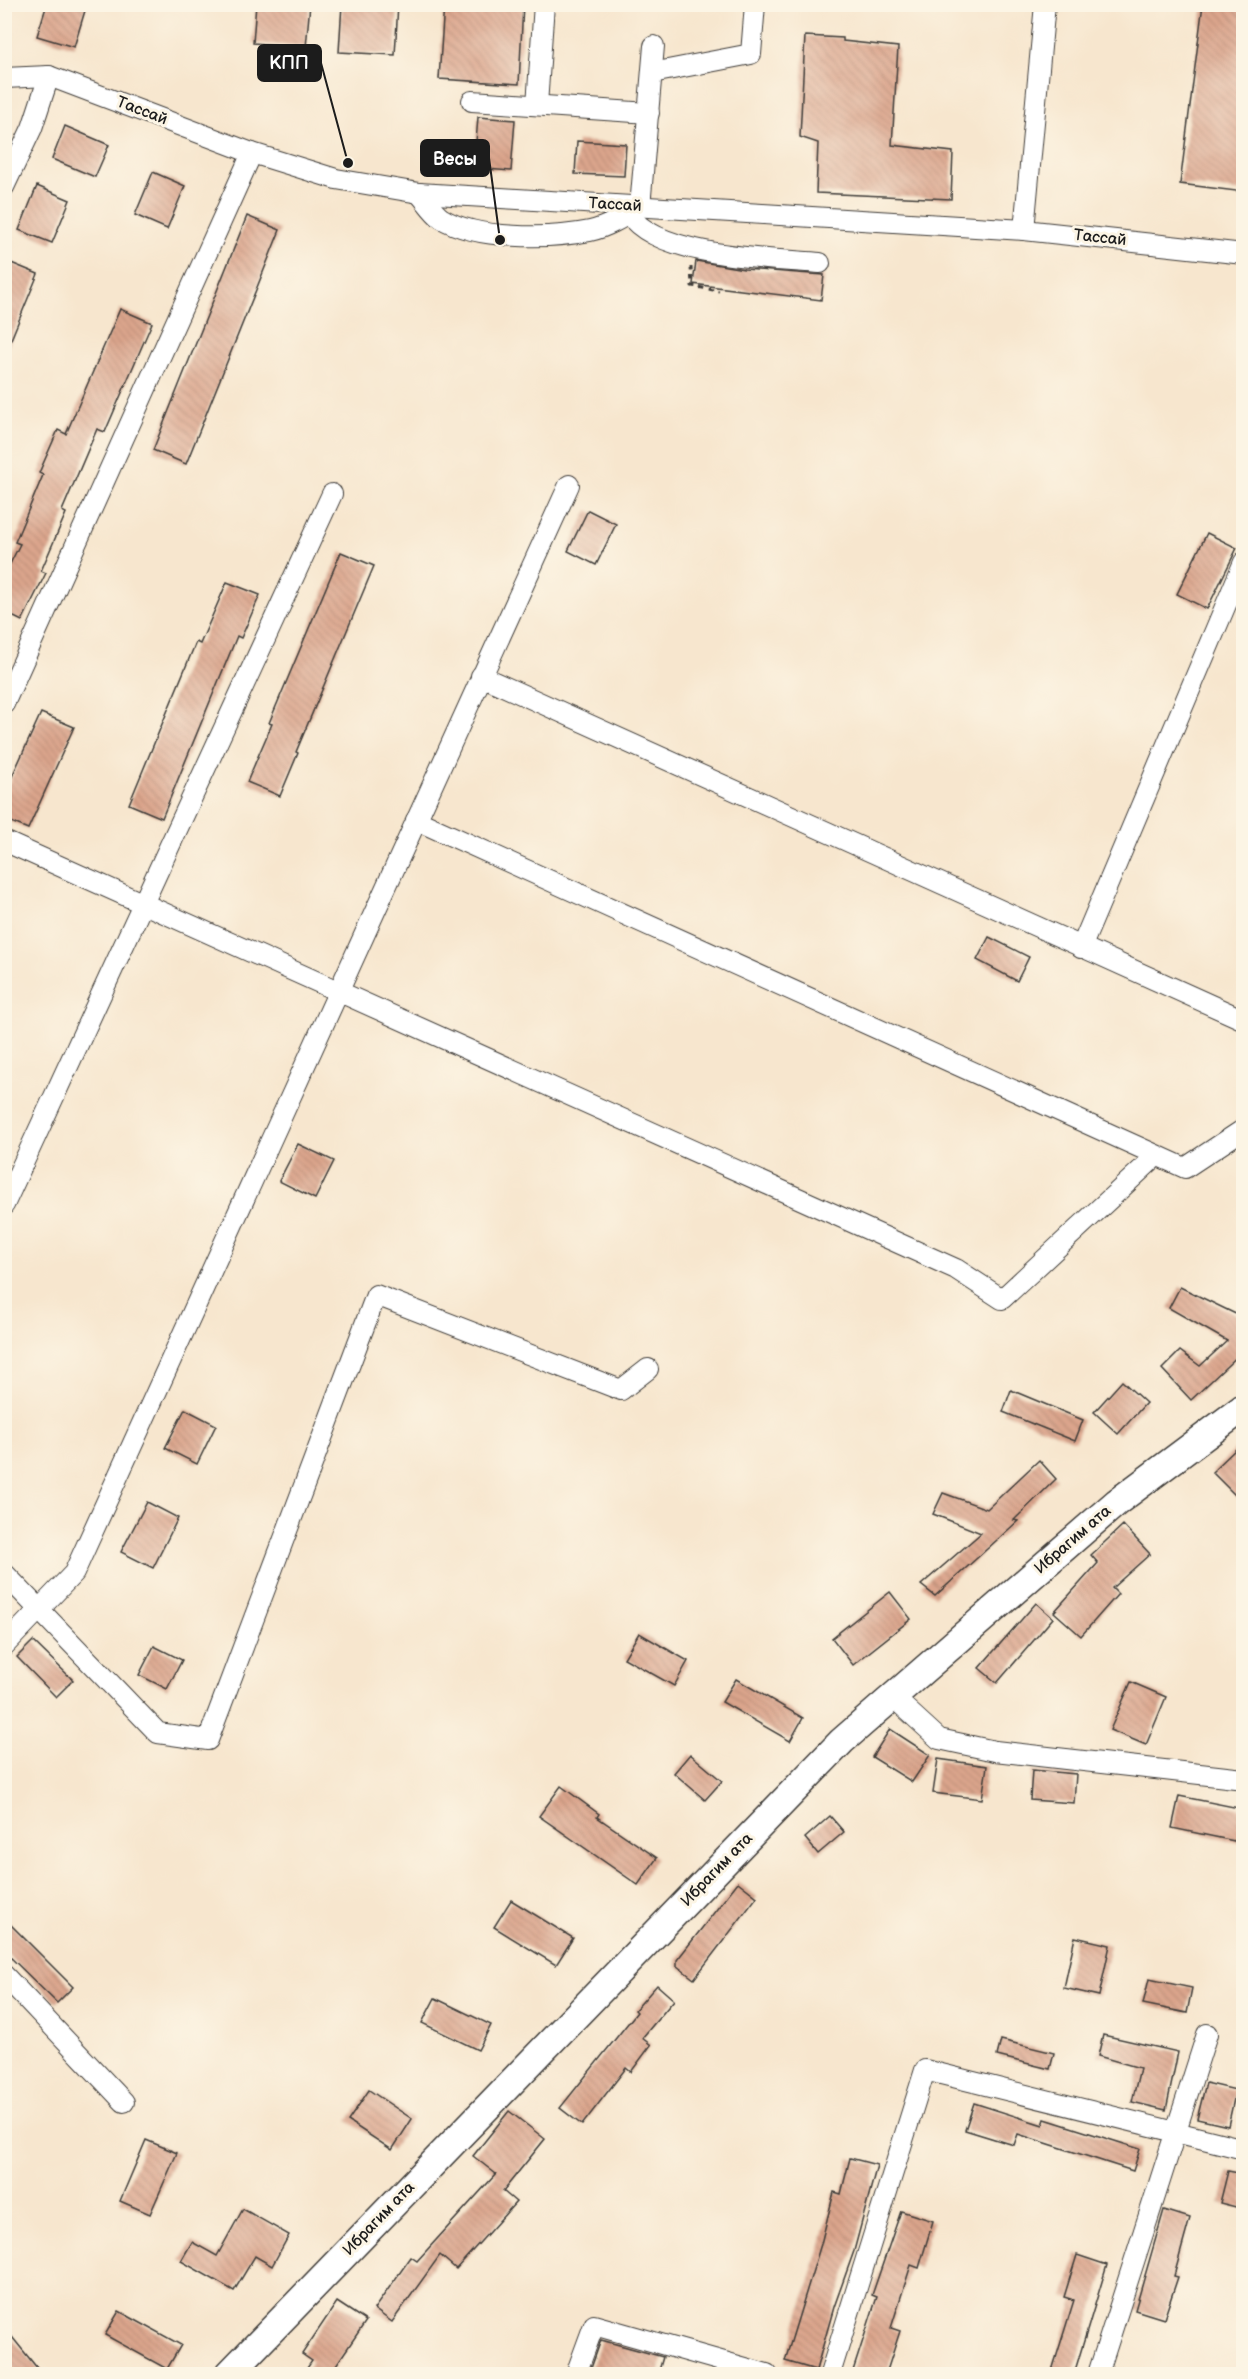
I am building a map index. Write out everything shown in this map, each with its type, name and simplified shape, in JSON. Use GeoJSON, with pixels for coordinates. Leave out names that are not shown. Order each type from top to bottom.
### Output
{"type":"FeatureCollection","features":[{"type":"Feature","properties":{"kind":"street"},"geometry":{"type":"LineString","coordinates":[[537,105],[544,4]]}},
{"type":"Feature","properties":{"kind":"street"},"geometry":{"type":"LineString","coordinates":[[652,73],[751,54],[755,4]]}},
{"type":"Feature","properties":{"kind":"street"},"geometry":{"type":"LineString","coordinates":[[1024,230],[1045,4]]}},
{"type":"Feature","properties":{"kind":"street"},"geometry":{"type":"LineString","coordinates":[[654,46],[634,221],[647,231],[693,250],[820,264]]}},
{"type":"Feature","properties":{"kind":"street"},"geometry":{"type":"LineString","coordinates":[[4,187],[32,128],[49,76]]}},
{"type":"Feature","properties":{"kind":"street","name":"Тассай"},"geometry":{"type":"LineString","coordinates":[[4,78],[49,76],[252,153],[336,179],[419,194],[635,210],[1024,230],[1244,254]]}},
{"type":"Feature","properties":{"kind":"street"},"geometry":{"type":"LineString","coordinates":[[472,100],[648,113]]}},
{"type":"Feature","properties":{"kind":"street"},"geometry":{"type":"LineString","coordinates":[[4,704],[252,153]]}},
{"type":"Feature","properties":{"kind":"street"},"geometry":{"type":"LineString","coordinates":[[419,194],[440,217],[476,232],[524,236],[591,231],[635,210]]}},
{"type":"Feature","properties":{"kind":"street"},"geometry":{"type":"LineString","coordinates":[[4,1646],[74,1574],[569,485]]}},
{"type":"Feature","properties":{"kind":"street"},"geometry":{"type":"LineString","coordinates":[[4,1205],[332,494]]}},
{"type":"Feature","properties":{"kind":"street"},"geometry":{"type":"LineString","coordinates":[[1081,948],[1244,562]]}},
{"type":"Feature","properties":{"kind":"street"},"geometry":{"type":"LineString","coordinates":[[482,676],[1244,1020]]}},
{"type":"Feature","properties":{"kind":"street"},"geometry":{"type":"LineString","coordinates":[[416,820],[1185,1168],[1244,1129]]}},
{"type":"Feature","properties":{"kind":"street"},"geometry":{"type":"LineString","coordinates":[[4,841],[956,1269],[1002,1299],[1156,1156]]}},
{"type":"Feature","properties":{"kind":"street"},"geometry":{"type":"LineString","coordinates":[[4,1573],[158,1733],[208,1740],[376,1294],[621,1390],[648,1368]]}},
{"type":"Feature","properties":{"kind":"street","name":"Ибрагим ата"},"geometry":{"type":"LineString","coordinates":[[229,2374],[834,1750],[1117,1502],[1244,1407]]}},
{"type":"Feature","properties":{"kind":"street"},"geometry":{"type":"LineString","coordinates":[[893,1697],[939,1739],[994,1751],[1244,1779]]}},
{"type":"Feature","properties":{"kind":"street"},"geometry":{"type":"LineString","coordinates":[[4,1975],[123,2102]]}},
{"type":"Feature","properties":{"kind":"street"},"geometry":{"type":"LineString","coordinates":[[1098,2374],[1207,2034]]}},
{"type":"Feature","properties":{"kind":"street"},"geometry":{"type":"LineString","coordinates":[[830,2374],[925,2070],[1244,2149]]}},
{"type":"Feature","properties":{"kind":"street"},"geometry":{"type":"LineString","coordinates":[[576,2374],[594,2325],[767,2374]]}},
{"type":"Feature","properties":{"kind":"path"},"geometry":{"type":"LineString","coordinates":[[693,250],[690,262],[692,286],[719,291]]}},
{"type":"Feature","properties":{"kind":"building"},"geometry":{"type":"Polygon","coordinates":[[[47,4],[87,4],[74,47],[37,36],[47,4]]]}},
{"type":"Feature","properties":{"kind":"building"},"geometry":{"type":"Polygon","coordinates":[[[256,4],[310,4],[306,47],[253,43],[256,4]]]}},
{"type":"Feature","properties":{"kind":"building"},"geometry":{"type":"Polygon","coordinates":[[[342,4],[398,4],[395,55],[339,52],[342,4]]]}},
{"type":"Feature","properties":{"kind":"building"},"geometry":{"type":"Polygon","coordinates":[[[444,4],[523,4],[519,84],[439,79],[444,4]]]}},
{"type":"Feature","properties":{"kind":"building"},"geometry":{"type":"Polygon","coordinates":[[[1203,4],[1244,4],[1244,192],[1180,184],[1203,4]]]}},
{"type":"Feature","properties":{"kind":"building"},"geometry":{"type":"Polygon","coordinates":[[[805,36],[843,38],[843,41],[898,47],[892,145],[953,152],[951,199],[816,193],[818,143],[800,137],[805,36]]]}},
{"type":"Feature","properties":{"kind":"building"},"geometry":{"type":"Polygon","coordinates":[[[478,117],[515,120],[511,171],[474,168],[478,117]]]}},
{"type":"Feature","properties":{"kind":"building"},"geometry":{"type":"Polygon","coordinates":[[[65,126],[109,145],[95,177],[52,159],[65,126]]]}},
{"type":"Feature","properties":{"kind":"building"},"geometry":{"type":"Polygon","coordinates":[[[577,141],[626,144],[624,176],[575,174],[577,141]]]}},
{"type":"Feature","properties":{"kind":"building"},"geometry":{"type":"Polygon","coordinates":[[[153,172],[185,186],[167,229],[135,215],[153,172]]]}},
{"type":"Feature","properties":{"kind":"building"},"geometry":{"type":"Polygon","coordinates":[[[37,186],[70,200],[52,243],[19,230],[37,186]]]}},
{"type":"Feature","properties":{"kind":"building"},"geometry":{"type":"Polygon","coordinates":[[[247,216],[280,230],[186,464],[153,450],[247,216]]]}},
{"type":"Feature","properties":{"kind":"building"},"geometry":{"type":"Polygon","coordinates":[[[4,260],[38,274],[5,354],[4,354],[4,260]]]}},
{"type":"Feature","properties":{"kind":"building"},"geometry":{"type":"Polygon","coordinates":[[[696,261],[744,269],[824,275],[821,300],[693,284],[696,261]]]}},
{"type":"Feature","properties":{"kind":"building"},"geometry":{"type":"Polygon","coordinates":[[[120,309],[152,323],[105,432],[97,429],[62,511],[66,513],[41,571],[46,573],[22,621],[4,612],[4,576],[20,544],[15,542],[43,475],[39,473],[58,430],[66,434],[120,309]]]}},
{"type":"Feature","properties":{"kind":"building"},"geometry":{"type":"Polygon","coordinates":[[[588,510],[616,524],[596,565],[568,551],[588,510]]]}},
{"type":"Feature","properties":{"kind":"building"},"geometry":{"type":"Polygon","coordinates":[[[1207,533],[1237,548],[1207,609],[1177,594],[1207,533]]]}},
{"type":"Feature","properties":{"kind":"building"},"geometry":{"type":"Polygon","coordinates":[[[341,552],[374,566],[296,752],[298,753],[280,796],[247,782],[272,724],[269,723],[341,552]]]}},
{"type":"Feature","properties":{"kind":"building"},"geometry":{"type":"Polygon","coordinates":[[[227,582],[260,595],[241,638],[237,636],[162,818],[129,804],[196,642],[200,644],[227,582]]]}},
{"type":"Feature","properties":{"kind":"building"},"geometry":{"type":"Polygon","coordinates":[[[41,713],[74,727],[28,829],[4,819],[4,794],[41,713]]]}},
{"type":"Feature","properties":{"kind":"building"},"geometry":{"type":"Polygon","coordinates":[[[989,937],[1029,957],[1017,981],[977,960],[989,937]]]}},
{"type":"Feature","properties":{"kind":"building"},"geometry":{"type":"Polygon","coordinates":[[[298,1144],[334,1161],[315,1199],[279,1181],[298,1144]]]}},
{"type":"Feature","properties":{"kind":"building"},"geometry":{"type":"Polygon","coordinates":[[[1180,1287],[1244,1318],[1244,1350],[1191,1400],[1162,1369],[1180,1351],[1200,1366],[1227,1341],[1169,1308],[1180,1287]]]}},
{"type":"Feature","properties":{"kind":"building"},"geometry":{"type":"Polygon","coordinates":[[[1122,1381],[1146,1403],[1118,1434],[1094,1412],[1122,1381]]]}},
{"type":"Feature","properties":{"kind":"building"},"geometry":{"type":"Polygon","coordinates":[[[1011,1390],[1083,1420],[1075,1441],[1003,1412],[1011,1390]]]}},
{"type":"Feature","properties":{"kind":"building"},"geometry":{"type":"Polygon","coordinates":[[[185,1409],[216,1425],[197,1464],[165,1448],[185,1409]]]}},
{"type":"Feature","properties":{"kind":"building"},"geometry":{"type":"Polygon","coordinates":[[[1236,1449],[1244,1456],[1244,1504],[1212,1472],[1236,1449]]]}},
{"type":"Feature","properties":{"kind":"building"},"geometry":{"type":"Polygon","coordinates":[[[1039,1460],[1056,1479],[1014,1520],[1018,1521],[935,1596],[921,1585],[981,1533],[933,1514],[943,1493],[987,1509],[1039,1460]]]}},
{"type":"Feature","properties":{"kind":"building"},"geometry":{"type":"Polygon","coordinates":[[[147,1502],[178,1518],[153,1568],[121,1552],[147,1502]]]}},
{"type":"Feature","properties":{"kind":"building"},"geometry":{"type":"Polygon","coordinates":[[[1123,1525],[1150,1554],[1112,1588],[1118,1594],[1081,1636],[1054,1612],[1098,1563],[1091,1555],[1123,1525]]]}},
{"type":"Feature","properties":{"kind":"building"},"geometry":{"type":"Polygon","coordinates":[[[890,1592],[911,1619],[853,1665],[832,1638],[890,1592]]]}},
{"type":"Feature","properties":{"kind":"building"},"geometry":{"type":"Polygon","coordinates":[[[1036,1603],[1053,1618],[997,1683],[979,1668],[1036,1603]]]}},
{"type":"Feature","properties":{"kind":"building"},"geometry":{"type":"Polygon","coordinates":[[[639,1633],[688,1661],[674,1686],[624,1658],[639,1633]]]}},
{"type":"Feature","properties":{"kind":"building"},"geometry":{"type":"Polygon","coordinates":[[[33,1641],[73,1680],[56,1697],[17,1657],[33,1641]]]}},
{"type":"Feature","properties":{"kind":"building"},"geometry":{"type":"Polygon","coordinates":[[[154,1646],[182,1660],[167,1689],[139,1675],[154,1646]]]}},
{"type":"Feature","properties":{"kind":"building"},"geometry":{"type":"Polygon","coordinates":[[[736,1679],[803,1718],[790,1741],[722,1702],[736,1679]]]}},
{"type":"Feature","properties":{"kind":"building"},"geometry":{"type":"Polygon","coordinates":[[[1131,1682],[1166,1697],[1146,1745],[1110,1730],[1131,1682]]]}},
{"type":"Feature","properties":{"kind":"building"},"geometry":{"type":"Polygon","coordinates":[[[890,1729],[930,1755],[912,1782],[872,1757],[890,1729]]]}},
{"type":"Feature","properties":{"kind":"building"},"geometry":{"type":"Polygon","coordinates":[[[690,1754],[722,1781],[705,1800],[674,1773],[690,1754]]]}},
{"type":"Feature","properties":{"kind":"building"},"geometry":{"type":"Polygon","coordinates":[[[938,1759],[987,1766],[982,1799],[933,1793],[938,1759]]]}},
{"type":"Feature","properties":{"kind":"building"},"geometry":{"type":"Polygon","coordinates":[[[1032,1770],[1076,1774],[1074,1803],[1030,1800],[1032,1770]]]}},
{"type":"Feature","properties":{"kind":"building"},"geometry":{"type":"Polygon","coordinates":[[[561,1786],[599,1814],[597,1817],[657,1858],[638,1885],[539,1816],[561,1786]]]}},
{"type":"Feature","properties":{"kind":"building"},"geometry":{"type":"Polygon","coordinates":[[[1179,1796],[1244,1809],[1244,1843],[1172,1828],[1179,1796]]]}},
{"type":"Feature","properties":{"kind":"building"},"geometry":{"type":"Polygon","coordinates":[[[830,1816],[844,1832],[818,1854],[805,1838],[830,1816]]]}},
{"type":"Feature","properties":{"kind":"building"},"geometry":{"type":"Polygon","coordinates":[[[738,1882],[757,1897],[694,1979],[677,1966],[677,1960],[738,1882]]]}},
{"type":"Feature","properties":{"kind":"building"},"geometry":{"type":"Polygon","coordinates":[[[511,1900],[573,1938],[556,1965],[494,1927],[511,1900]]]}},
{"type":"Feature","properties":{"kind":"building"},"geometry":{"type":"Polygon","coordinates":[[[4,1918],[73,1987],[57,2003],[4,1951],[4,1918]]]}},
{"type":"Feature","properties":{"kind":"building"},"geometry":{"type":"Polygon","coordinates":[[[1075,1937],[1110,1945],[1099,1996],[1064,1988],[1075,1937]]]}},
{"type":"Feature","properties":{"kind":"building"},"geometry":{"type":"Polygon","coordinates":[[[1149,1979],[1192,1988],[1187,2013],[1143,2004],[1149,1979]]]}},
{"type":"Feature","properties":{"kind":"building"},"geometry":{"type":"Polygon","coordinates":[[[657,1985],[674,2000],[642,2038],[651,2045],[631,2072],[626,2068],[582,2125],[560,2108],[657,1985]]]}},
{"type":"Feature","properties":{"kind":"building"},"geometry":{"type":"Polygon","coordinates":[[[435,1998],[491,2025],[478,2050],[422,2023],[435,1998]]]}},
{"type":"Feature","properties":{"kind":"building"},"geometry":{"type":"Polygon","coordinates":[[[1103,2035],[1178,2052],[1166,2110],[1132,2102],[1140,2068],[1098,2056],[1103,2035]]]}},
{"type":"Feature","properties":{"kind":"building"},"geometry":{"type":"Polygon","coordinates":[[[1001,2040],[1054,2053],[1050,2069],[997,2056],[1001,2040]]]}},
{"type":"Feature","properties":{"kind":"building"},"geometry":{"type":"Polygon","coordinates":[[[1206,2083],[1236,2090],[1228,2126],[1197,2119],[1206,2083]]]}},
{"type":"Feature","properties":{"kind":"building"},"geometry":{"type":"Polygon","coordinates":[[[369,2090],[412,2119],[392,2150],[348,2121],[369,2090]]]}},
{"type":"Feature","properties":{"kind":"building"},"geometry":{"type":"Polygon","coordinates":[[[974,2103],[1043,2125],[1045,2119],[1140,2149],[1133,2171],[1018,2134],[1014,2145],[965,2130],[974,2103]]]}},
{"type":"Feature","properties":{"kind":"building"},"geometry":{"type":"Polygon","coordinates":[[[509,2111],[545,2139],[503,2191],[516,2202],[456,2269],[440,2255],[392,2322],[374,2309],[411,2257],[417,2261],[496,2174],[473,2156],[509,2111]]]}},
{"type":"Feature","properties":{"kind":"building"},"geometry":{"type":"Polygon","coordinates":[[[146,2140],[177,2153],[150,2214],[120,2201],[146,2140]]]}},
{"type":"Feature","properties":{"kind":"building"},"geometry":{"type":"Polygon","coordinates":[[[850,2158],[877,2165],[854,2251],[834,2307],[816,2370],[785,2361],[821,2244],[834,2192],[841,2194],[850,2158]]]}},
{"type":"Feature","properties":{"kind":"building"},"geometry":{"type":"Polygon","coordinates":[[[1228,2171],[1244,2174],[1244,2209],[1220,2203],[1228,2171]]]}},
{"type":"Feature","properties":{"kind":"building"},"geometry":{"type":"Polygon","coordinates":[[[243,2209],[289,2235],[272,2266],[255,2256],[234,2291],[181,2261],[192,2242],[217,2256],[243,2209]]]}},
{"type":"Feature","properties":{"kind":"building"},"geometry":{"type":"Polygon","coordinates":[[[1164,2210],[1190,2218],[1174,2276],[1178,2277],[1164,2319],[1135,2310],[1164,2210]]]}},
{"type":"Feature","properties":{"kind":"building"},"geometry":{"type":"Polygon","coordinates":[[[901,2211],[933,2221],[919,2268],[911,2265],[891,2328],[900,2331],[886,2374],[852,2374],[877,2297],[872,2295],[901,2211]]]}},
{"type":"Feature","properties":{"kind":"building"},"geometry":{"type":"Polygon","coordinates":[[[1077,2255],[1107,2265],[1074,2374],[1051,2374],[1074,2300],[1064,2297],[1077,2255]]]}},
{"type":"Feature","properties":{"kind":"building"},"geometry":{"type":"Polygon","coordinates":[[[337,2302],[366,2321],[330,2374],[303,2374],[312,2361],[302,2354],[337,2302]]]}},
{"type":"Feature","properties":{"kind":"building"},"geometry":{"type":"Polygon","coordinates":[[[119,2311],[181,2345],[167,2369],[105,2335],[119,2311]]]}},
{"type":"Feature","properties":{"kind":"building"},"geometry":{"type":"Polygon","coordinates":[[[4,2327],[42,2374],[16,2374],[4,2360],[4,2327]]]}},
{"type":"Feature","properties":{"kind":"building"},"geometry":{"type":"Polygon","coordinates":[[[601,2340],[663,2357],[658,2374],[589,2374],[601,2340]]]}},
{"type":"Feature","properties":{"kind":"place","name":"КПП"},"geometry":{"type":"Point","coordinates":[348,163]}},
{"type":"Feature","properties":{"kind":"place","name":"Весы"},"geometry":{"type":"Point","coordinates":[500,240]}}]}
